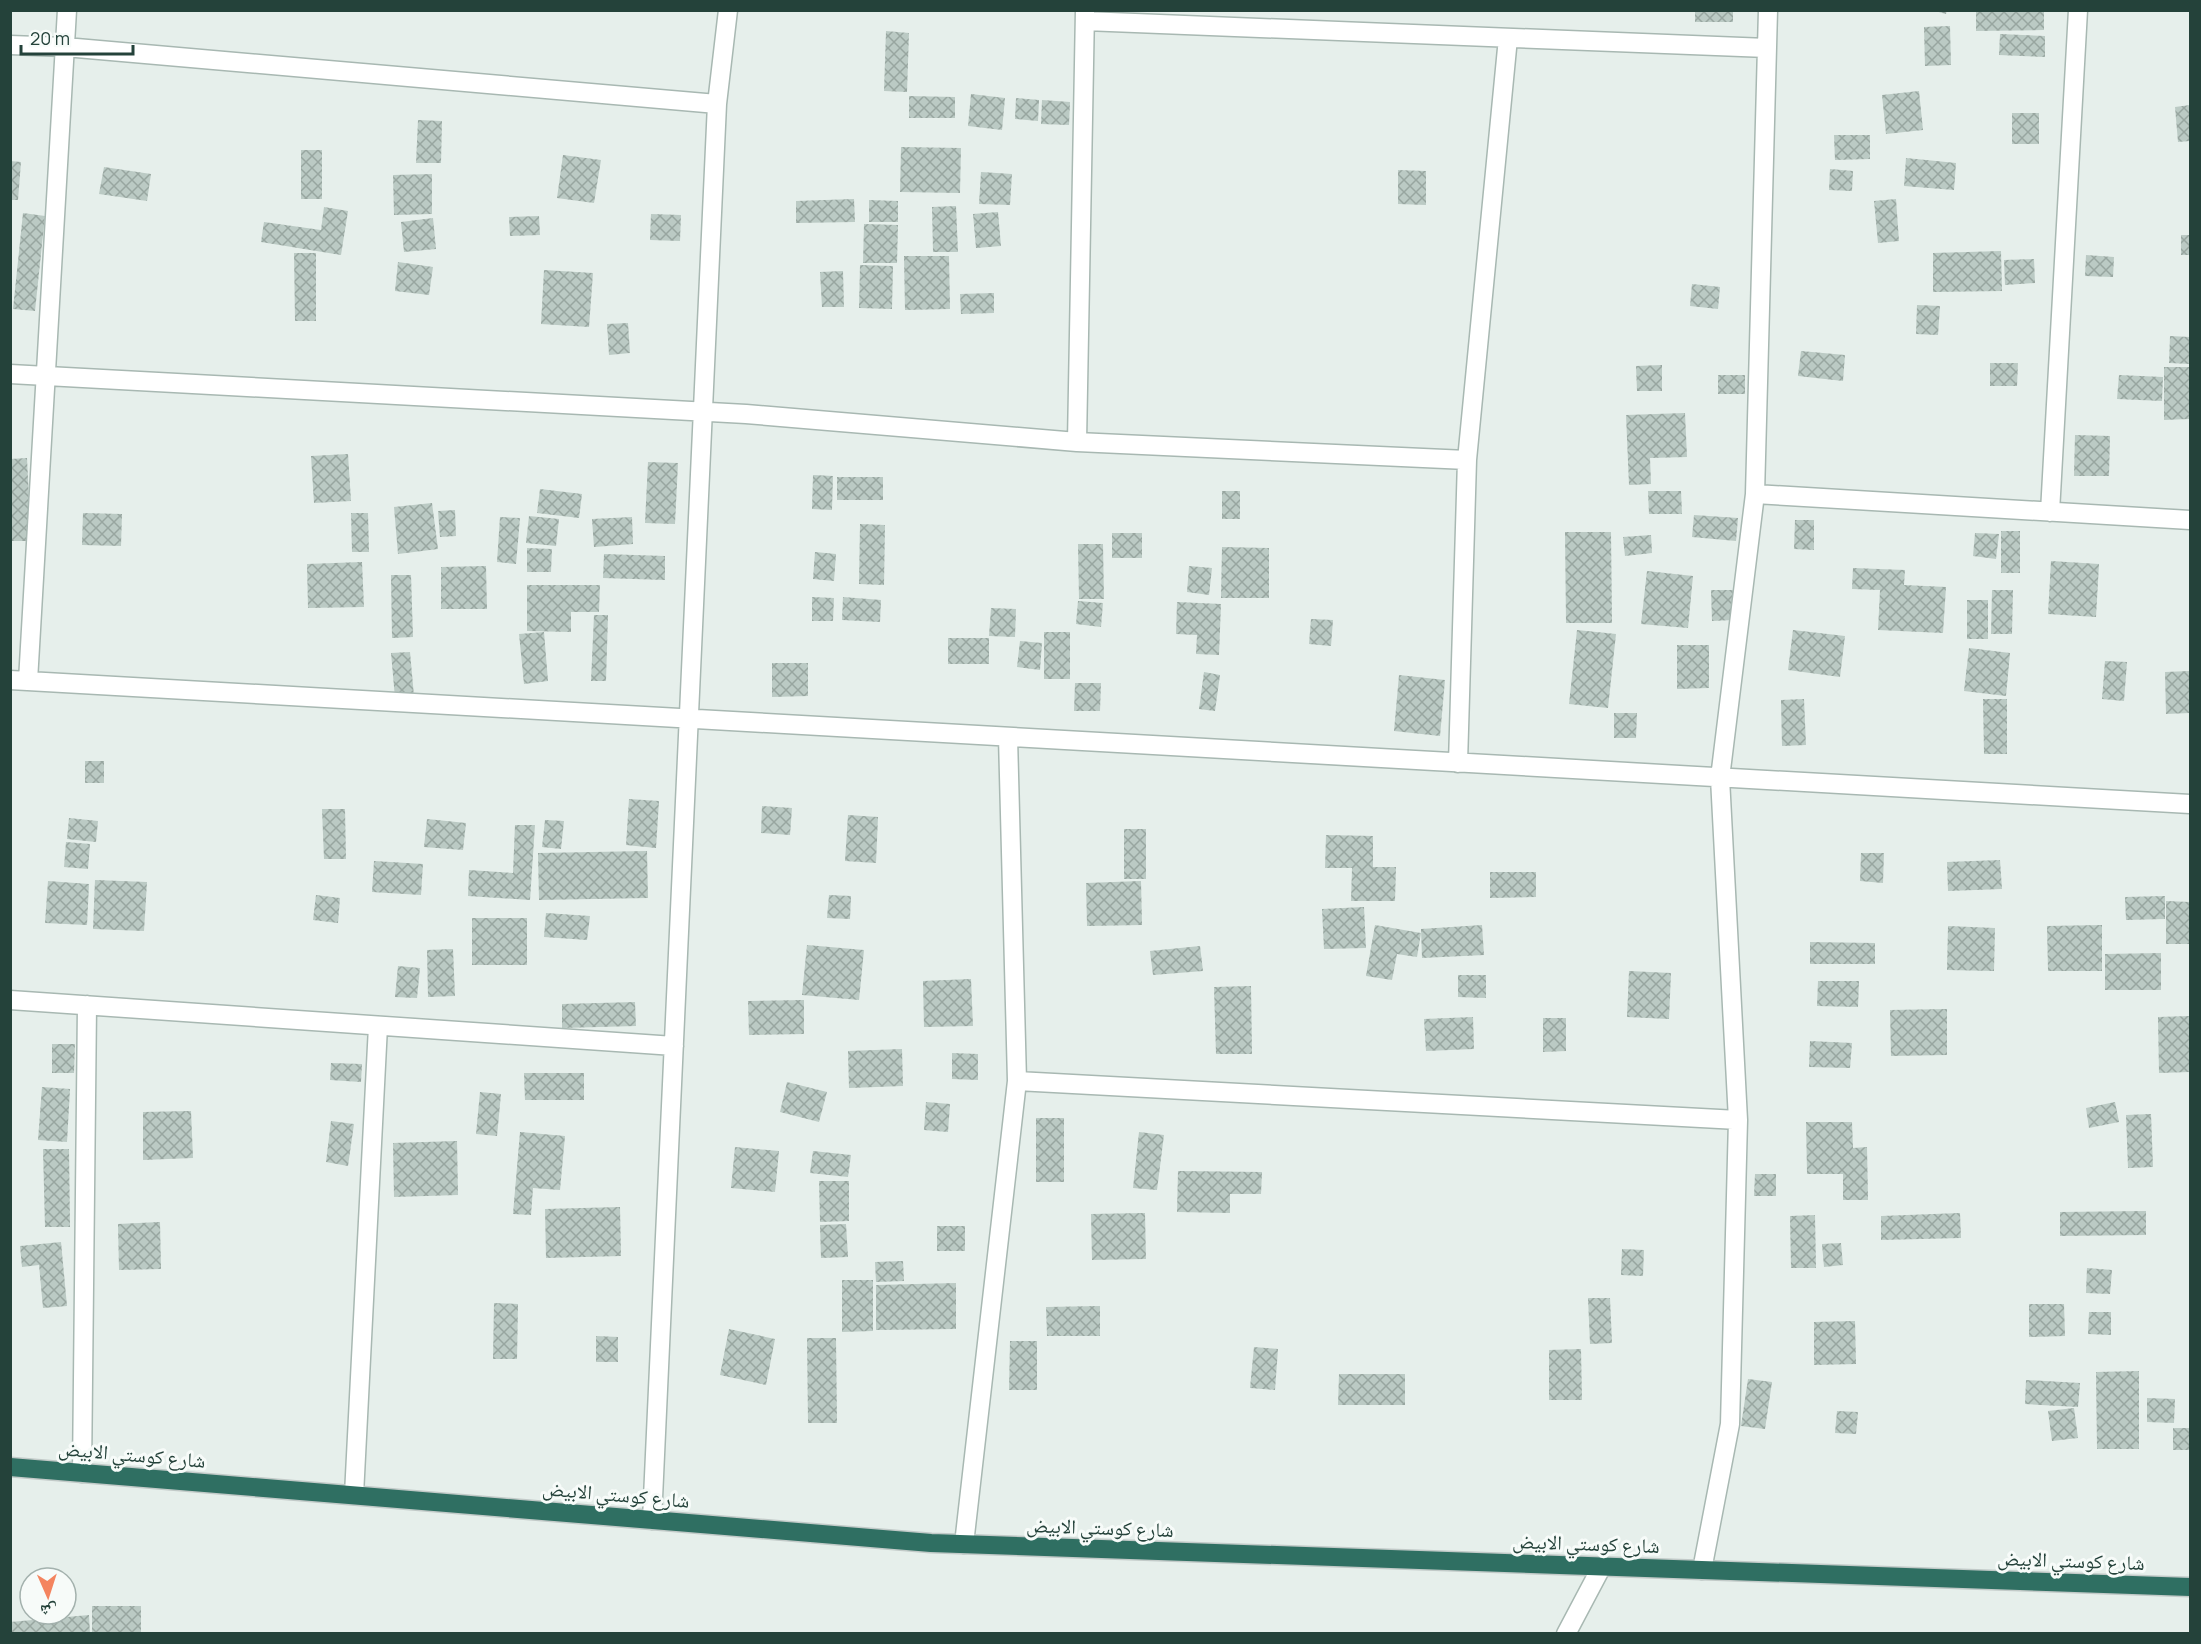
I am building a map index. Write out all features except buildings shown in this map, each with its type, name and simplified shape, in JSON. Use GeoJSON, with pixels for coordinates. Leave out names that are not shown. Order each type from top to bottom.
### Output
{"type":"FeatureCollection","features":[{"type":"Feature","properties":{"kind":"highway","name":"شارع كوستي الابيض"},"geometry":{"type":"LineString","coordinates":[[10,1467],[964,1545],[2190,1587]]}},
{"type":"Feature","properties":{"kind":"street"},"geometry":{"type":"LineString","coordinates":[[67,10],[46,376],[19,680],[2190,804]]}},
{"type":"Feature","properties":{"kind":"street"},"geometry":{"type":"LineString","coordinates":[[652,1520],[717,104],[728,10]]}},
{"type":"Feature","properties":{"kind":"street"},"geometry":{"type":"LineString","coordinates":[[1702,1570],[1730,1424],[1738,1120],[1720,778],[1755,494],[1768,10]]}},
{"type":"Feature","properties":{"kind":"street"},"geometry":{"type":"LineString","coordinates":[[2050,512],[2078,10]]}},
{"type":"Feature","properties":{"kind":"street"},"geometry":{"type":"LineString","coordinates":[[1077,442],[1085,16],[1508,38],[1767,48]]}},
{"type":"Feature","properties":{"kind":"street"},"geometry":{"type":"LineString","coordinates":[[1458,763],[1467,460],[1508,38]]}},
{"type":"Feature","properties":{"kind":"street"},"geometry":{"type":"LineString","coordinates":[[10,45],[65,47],[717,104]]}},
{"type":"Feature","properties":{"kind":"street"},"geometry":{"type":"LineString","coordinates":[[10,374],[704,412],[1077,442],[1467,460]]}},
{"type":"Feature","properties":{"kind":"street"},"geometry":{"type":"LineString","coordinates":[[1755,494],[2190,520]]}},
{"type":"Feature","properties":{"kind":"street"},"geometry":{"type":"LineString","coordinates":[[964,1545],[1017,1082],[1008,737]]}},
{"type":"Feature","properties":{"kind":"street"},"geometry":{"type":"LineString","coordinates":[[10,1000],[674,1046]]}},
{"type":"Feature","properties":{"kind":"street"},"geometry":{"type":"LineString","coordinates":[[82,1473],[87,1005]]}},
{"type":"Feature","properties":{"kind":"street"},"geometry":{"type":"LineString","coordinates":[[354,1495],[378,1026]]}},
{"type":"Feature","properties":{"kind":"street"},"geometry":{"type":"LineString","coordinates":[[1017,1082],[1738,1120]]}},
{"type":"Feature","properties":{"kind":"street"},"geometry":{"type":"LineString","coordinates":[[1566,1634],[1602,1566]]}}]}
